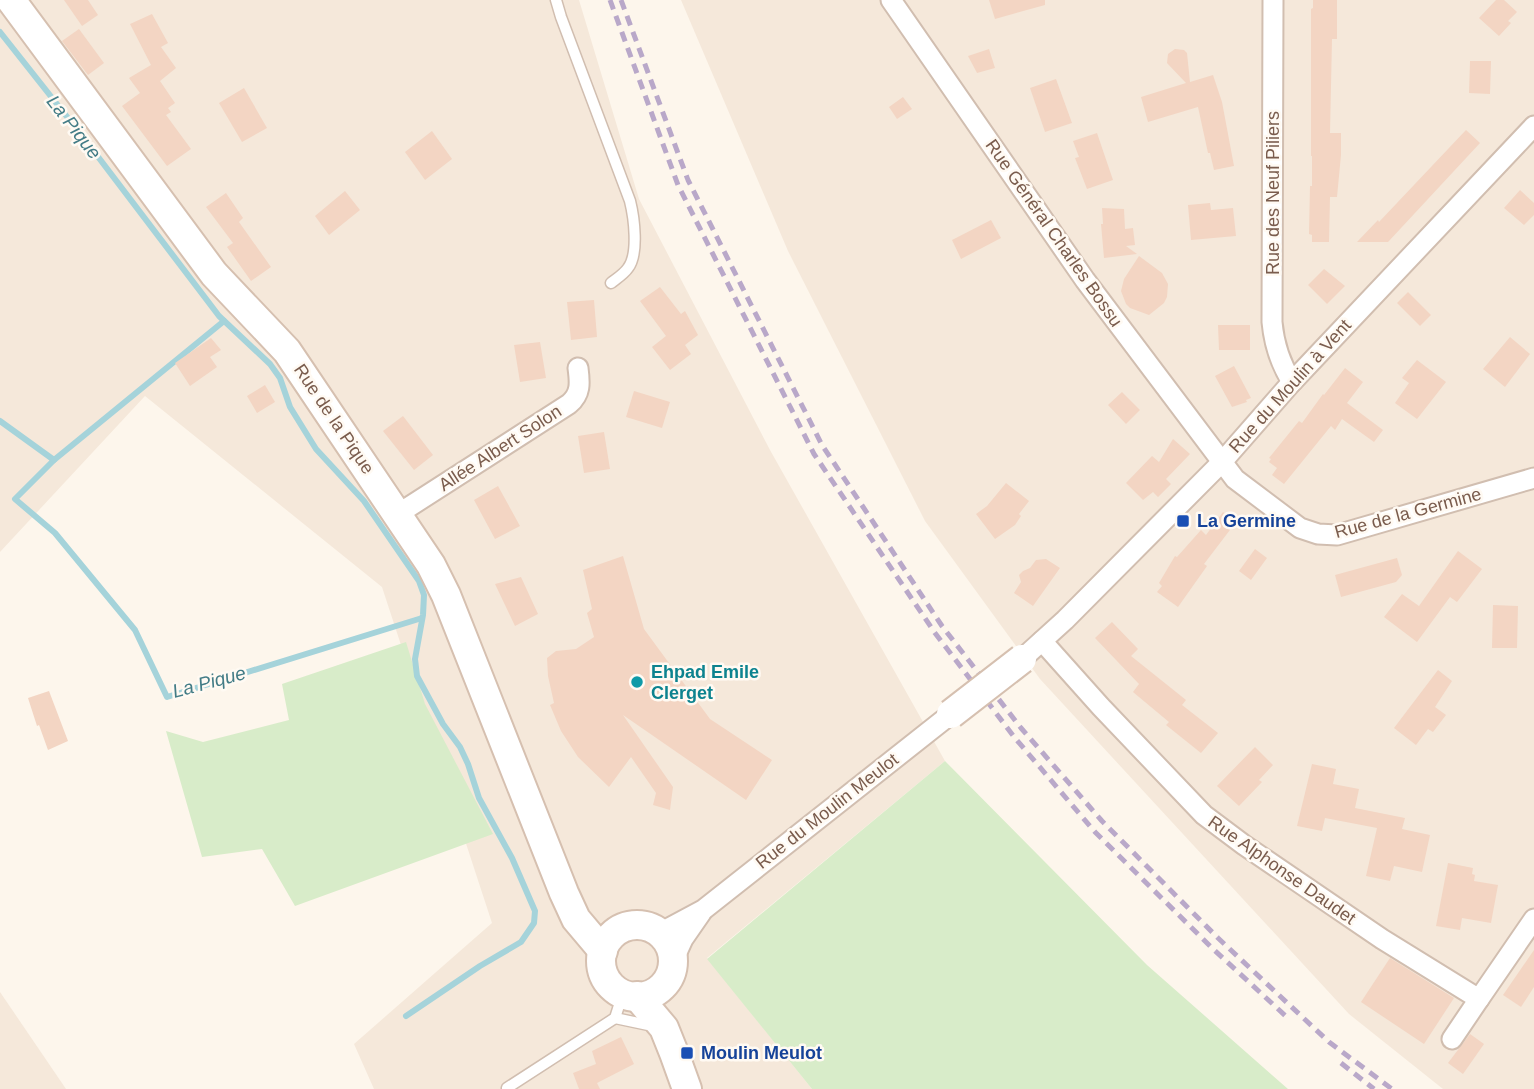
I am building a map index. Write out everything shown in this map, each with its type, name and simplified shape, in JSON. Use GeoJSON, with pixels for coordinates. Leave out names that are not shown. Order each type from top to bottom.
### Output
{"type":"FeatureCollection","features":[{"type":"Feature","properties":{"kind":"street","name":"Rue de la Pique"},"geometry":{"type":"LineString","coordinates":[[11,0],[214,274],[287,351],[431,565],[446,596],[564,893],[576,919],[603,951]]}},
{"type":"Feature","properties":{"kind":"street","name":"Rue Général Charles Bossu"},"geometry":{"type":"LineString","coordinates":[[891,0],[1085,280],[1222,462]]}},
{"type":"Feature","properties":{"kind":"street","name":"Rue des Neuf Piliers"},"geometry":{"type":"LineString","coordinates":[[1273,0],[1272,322],[1283,367],[1292,382]]}},
{"type":"Feature","properties":{"kind":"street","name":"Rue du Moulin à Vent"},"geometry":{"type":"LineString","coordinates":[[1032,650],[1222,462],[1292,382],[1534,127]]}},
{"type":"Feature","properties":{"kind":"street","name":"Allée Albert Solon"},"geometry":{"type":"LineString","coordinates":[[398,514],[574,400],[579,390],[578,368]]}},
{"type":"Feature","properties":{"kind":"street","name":"Rue de la Germine"},"geometry":{"type":"LineString","coordinates":[[1222,462],[1235,479],[1300,528],[1327,535],[1337,535],[1534,478]]}},
{"type":"Feature","properties":{"kind":"street"},"geometry":{"type":"LineString","coordinates":[[951,714],[1032,650]]}},
{"type":"Feature","properties":{"kind":"street","name":"Rue Alphonse Daudet"},"geometry":{"type":"LineString","coordinates":[[1032,650],[1101,707],[1204,815],[1372,932],[1479,999]]}},
{"type":"Feature","properties":{"kind":"street","name":"Rue du Moulin Meulot"},"geometry":{"type":"LineString","coordinates":[[660,933],[703,910],[951,714]]}},
{"type":"Feature","properties":{"kind":"street","name":"Rue de la Pique"},"geometry":{"type":"LineString","coordinates":[[564,893],[595,918],[622,928]]}},
{"type":"Feature","properties":{"kind":"street","name":"Rue du Moulin Meulot"},"geometry":{"type":"LineString","coordinates":[[668,973],[683,939],[703,910]]}},
{"type":"Feature","properties":{"kind":"street"},"geometry":{"type":"LineString","coordinates":[[1452,1039],[1534,919]]}},
{"type":"Feature","properties":{"kind":"street"},"geometry":{"type":"LineString","coordinates":[[664,1028],[625,1003],[603,971],[603,951],[614,933],[622,928],[632,925],[651,928],[660,933],[671,950],[664,1028],[687,1089]]}},
{"type":"Feature","properties":{"kind":"street"},"geometry":{"type":"LineString","coordinates":[[625,1003],[655,991],[668,973]]}},
{"type":"Feature","properties":{"kind":"lane"},"geometry":{"type":"LineString","coordinates":[[556,0],[633,213],[634,244],[629,268],[611,283]]}},
{"type":"Feature","properties":{"kind":"lane"},"geometry":{"type":"LineString","coordinates":[[507,1088],[625,1003]]}},
{"type":"Feature","properties":{"kind":"shaded area"},"geometry":{"type":"Polygon","coordinates":[[[0,0],[579,0],[639,199],[770,450],[945,761],[707,958],[812,1089],[374,1089],[354,1044],[492,923],[382,587],[145,396],[0,552],[0,0]]]}},
{"type":"Feature","properties":{"kind":"shaded area"},"geometry":{"type":"Polygon","coordinates":[[[681,0],[1534,0],[1534,1089],[1443,1089],[1349,1014],[1040,679],[925,521],[788,251],[681,0]]]}},
{"type":"Feature","properties":{"kind":"shaded area"},"geometry":{"type":"Polygon","coordinates":[[[0,992],[66,1089],[0,1089],[0,992]]]}},
{"type":"Feature","properties":{"kind":"green space"},"geometry":{"type":"Polygon","coordinates":[[[406,642],[425,704],[493,834],[295,906],[262,849],[202,857],[166,731],[203,742],[289,720],[282,684],[406,642]]]}},
{"type":"Feature","properties":{"kind":"green space"},"geometry":{"type":"Polygon","coordinates":[[[945,761],[1147,965],[1288,1089],[812,1089],[707,959],[945,761]]]}},
{"type":"Feature","properties":{"kind":"building"},"geometry":{"type":"Polygon","coordinates":[[[64,0],[88,0],[98,15],[82,26],[64,0]]]}},
{"type":"Feature","properties":{"kind":"building"},"geometry":{"type":"Polygon","coordinates":[[[989,0],[1045,0],[1045,5],[995,19],[989,0]]]}},
{"type":"Feature","properties":{"kind":"building"},"geometry":{"type":"Polygon","coordinates":[[[1313,0],[1337,0],[1337,39],[1332,39],[1330,133],[1341,133],[1341,155],[1337,197],[1330,197],[1329,242],[1312,242],[1312,235],[1309,234],[1312,186],[1313,0]]]}},
{"type":"Feature","properties":{"kind":"building"},"geometry":{"type":"Polygon","coordinates":[[[1496,0],[1504,0],[1517,12],[1499,36],[1479,18],[1496,0]]]}},
{"type":"Feature","properties":{"kind":"building"},"geometry":{"type":"Polygon","coordinates":[[[152,14],[168,43],[161,47],[176,68],[160,81],[175,103],[168,108],[171,112],[166,115],[191,149],[167,166],[122,106],[140,93],[129,78],[151,65],[130,24],[152,14]]]}},
{"type":"Feature","properties":{"kind":"building"},"geometry":{"type":"Polygon","coordinates":[[[79,29],[104,63],[88,75],[62,41],[79,29]]]}},
{"type":"Feature","properties":{"kind":"building"},"geometry":{"type":"Polygon","coordinates":[[[989,49],[995,68],[977,73],[968,56],[989,49]]]}},
{"type":"Feature","properties":{"kind":"building"},"geometry":{"type":"Polygon","coordinates":[[[1175,49],[1187,53],[1190,82],[1213,75],[1222,102],[1234,166],[1214,170],[1198,107],[1148,122],[1141,97],[1186,83],[1167,63],[1168,54],[1175,49]]]}},
{"type":"Feature","properties":{"kind":"building"},"geometry":{"type":"Polygon","coordinates":[[[1470,61],[1491,61],[1490,94],[1469,93],[1470,61]]]}},
{"type":"Feature","properties":{"kind":"building"},"geometry":{"type":"Polygon","coordinates":[[[1056,79],[1072,123],[1045,132],[1030,88],[1056,79]]]}},
{"type":"Feature","properties":{"kind":"building"},"geometry":{"type":"Polygon","coordinates":[[[244,88],[267,128],[242,142],[219,103],[244,88]]]}},
{"type":"Feature","properties":{"kind":"building"},"geometry":{"type":"Polygon","coordinates":[[[903,97],[912,109],[897,119],[889,107],[903,97]]]}},
{"type":"Feature","properties":{"kind":"building"},"geometry":{"type":"Polygon","coordinates":[[[1466,130],[1480,143],[1388,242],[1357,242],[1378,220],[1379,222],[1466,130]]]}},
{"type":"Feature","properties":{"kind":"building"},"geometry":{"type":"Polygon","coordinates":[[[432,131],[452,159],[425,180],[405,152],[432,131]]]}},
{"type":"Feature","properties":{"kind":"building"},"geometry":{"type":"Polygon","coordinates":[[[1097,133],[1113,180],[1087,189],[1075,158],[1079,157],[1073,141],[1097,133]]]}},
{"type":"Feature","properties":{"kind":"building"},"geometry":{"type":"Polygon","coordinates":[[[1520,190],[1534,203],[1534,215],[1524,225],[1504,208],[1520,190]]]}},
{"type":"Feature","properties":{"kind":"building"},"geometry":{"type":"Polygon","coordinates":[[[345,191],[360,210],[329,235],[315,216],[345,191]]]}},
{"type":"Feature","properties":{"kind":"building"},"geometry":{"type":"Polygon","coordinates":[[[226,193],[243,218],[239,222],[271,267],[251,281],[227,247],[233,243],[206,207],[226,193]]]}},
{"type":"Feature","properties":{"kind":"building"},"geometry":{"type":"Polygon","coordinates":[[[1210,203],[1211,210],[1233,208],[1236,236],[1191,240],[1188,205],[1210,203]]]}},
{"type":"Feature","properties":{"kind":"building"},"geometry":{"type":"Polygon","coordinates":[[[1102,208],[1124,209],[1125,229],[1133,228],[1135,245],[1126,246],[1137,254],[1104,258],[1102,208]]]}},
{"type":"Feature","properties":{"kind":"building"},"geometry":{"type":"Polygon","coordinates":[[[991,220],[1001,238],[961,259],[952,240],[991,220]]]}},
{"type":"Feature","properties":{"kind":"building"},"geometry":{"type":"Polygon","coordinates":[[[1139,256],[1162,273],[1168,284],[1164,303],[1149,315],[1130,308],[1121,291],[1124,279],[1139,256]]]}},
{"type":"Feature","properties":{"kind":"building"},"geometry":{"type":"Polygon","coordinates":[[[1324,269],[1345,286],[1327,304],[1308,285],[1324,269]]]}},
{"type":"Feature","properties":{"kind":"building"},"geometry":{"type":"Polygon","coordinates":[[[660,287],[681,314],[685,311],[698,335],[685,345],[691,354],[670,370],[652,347],[666,336],[640,301],[660,287]]]}},
{"type":"Feature","properties":{"kind":"building"},"geometry":{"type":"Polygon","coordinates":[[[1408,292],[1431,315],[1420,326],[1397,303],[1408,292]]]}},
{"type":"Feature","properties":{"kind":"building"},"geometry":{"type":"Polygon","coordinates":[[[594,300],[597,337],[571,340],[567,302],[594,300]]]}},
{"type":"Feature","properties":{"kind":"building"},"geometry":{"type":"Polygon","coordinates":[[[1218,325],[1250,325],[1250,350],[1219,350],[1218,325]]]}},
{"type":"Feature","properties":{"kind":"building"},"geometry":{"type":"Polygon","coordinates":[[[1510,337],[1530,354],[1505,387],[1483,369],[1510,337]]]}},
{"type":"Feature","properties":{"kind":"building"},"geometry":{"type":"Polygon","coordinates":[[[211,338],[221,350],[210,357],[217,367],[190,386],[175,363],[211,338]]]}},
{"type":"Feature","properties":{"kind":"building"},"geometry":{"type":"Polygon","coordinates":[[[540,342],[546,378],[520,382],[514,345],[540,342]]]}},
{"type":"Feature","properties":{"kind":"building"},"geometry":{"type":"Polygon","coordinates":[[[1417,360],[1446,382],[1417,419],[1395,403],[1409,383],[1402,378],[1417,360]]]}},
{"type":"Feature","properties":{"kind":"building"},"geometry":{"type":"Polygon","coordinates":[[[1234,366],[1251,398],[1232,407],[1215,376],[1234,366]]]}},
{"type":"Feature","properties":{"kind":"building"},"geometry":{"type":"Polygon","coordinates":[[[1345,368],[1363,382],[1347,403],[1383,430],[1374,442],[1342,419],[1335,430],[1331,426],[1284,484],[1272,475],[1277,468],[1269,462],[1269,458],[1299,421],[1302,423],[1345,368]]]}},
{"type":"Feature","properties":{"kind":"building"},"geometry":{"type":"Polygon","coordinates":[[[265,385],[275,402],[257,413],[247,396],[265,385]]]}},
{"type":"Feature","properties":{"kind":"building"},"geometry":{"type":"Polygon","coordinates":[[[634,391],[670,402],[662,428],[626,417],[634,391]]]}},
{"type":"Feature","properties":{"kind":"building"},"geometry":{"type":"Polygon","coordinates":[[[1122,392],[1140,410],[1126,424],[1108,405],[1122,392]]]}},
{"type":"Feature","properties":{"kind":"building"},"geometry":{"type":"Polygon","coordinates":[[[403,416],[433,455],[414,470],[383,431],[403,416]]]}},
{"type":"Feature","properties":{"kind":"building"},"geometry":{"type":"Polygon","coordinates":[[[604,432],[610,469],[584,473],[578,436],[604,432]]]}},
{"type":"Feature","properties":{"kind":"building"},"geometry":{"type":"Polygon","coordinates":[[[1173,439],[1190,454],[1166,479],[1171,484],[1158,497],[1153,492],[1143,500],[1126,483],[1152,456],[1159,462],[1173,439]]]}},
{"type":"Feature","properties":{"kind":"building"},"geometry":{"type":"Polygon","coordinates":[[[1006,483],[1029,501],[1015,525],[995,539],[976,514],[987,506],[1006,483]]]}},
{"type":"Feature","properties":{"kind":"building"},"geometry":{"type":"Polygon","coordinates":[[[498,486],[520,526],[495,539],[474,500],[498,486]]]}},
{"type":"Feature","properties":{"kind":"building"},"geometry":{"type":"Polygon","coordinates":[[[1223,512],[1236,522],[1204,564],[1207,566],[1178,607],[1157,592],[1162,586],[1159,583],[1175,556],[1177,557],[1201,530],[1206,535],[1223,512]]]}},
{"type":"Feature","properties":{"kind":"building"},"geometry":{"type":"Polygon","coordinates":[[[1255,549],[1267,558],[1251,580],[1239,571],[1255,549]]]}},
{"type":"Feature","properties":{"kind":"building"},"geometry":{"type":"Polygon","coordinates":[[[1458,551],[1482,569],[1457,602],[1450,597],[1417,642],[1384,617],[1402,594],[1419,606],[1458,551]]]}},
{"type":"Feature","properties":{"kind":"building","name":"Ehpad Emile Clerget"},"geometry":{"type":"Polygon","coordinates":[[[623,556],[644,629],[710,719],[772,760],[746,800],[623,715],[673,787],[670,810],[653,805],[656,793],[631,757],[609,787],[578,757],[561,731],[550,705],[554,703],[547,658],[556,651],[576,649],[594,637],[587,613],[592,609],[583,570],[623,556]]]}},
{"type":"Feature","properties":{"kind":"building"},"geometry":{"type":"Polygon","coordinates":[[[1397,558],[1402,575],[1396,582],[1341,597],[1335,575],[1397,558]]]}},
{"type":"Feature","properties":{"kind":"building"},"geometry":{"type":"Polygon","coordinates":[[[1046,559],[1060,568],[1033,606],[1014,593],[1021,582],[1019,575],[1036,560],[1046,559]]]}},
{"type":"Feature","properties":{"kind":"building"},"geometry":{"type":"Polygon","coordinates":[[[521,577],[538,614],[515,626],[495,584],[521,577]]]}},
{"type":"Feature","properties":{"kind":"building"},"geometry":{"type":"Polygon","coordinates":[[[1493,605],[1518,606],[1517,648],[1492,648],[1493,605]]]}},
{"type":"Feature","properties":{"kind":"building"},"geometry":{"type":"Polygon","coordinates":[[[1112,622],[1138,649],[1131,656],[1186,700],[1182,705],[1218,733],[1201,753],[1166,725],[1169,722],[1133,692],[1139,684],[1095,638],[1112,622]]]}},
{"type":"Feature","properties":{"kind":"building"},"geometry":{"type":"Polygon","coordinates":[[[1438,670],[1452,681],[1435,707],[1446,715],[1433,732],[1428,729],[1416,745],[1394,728],[1438,670]]]}},
{"type":"Feature","properties":{"kind":"building"},"geometry":{"type":"Polygon","coordinates":[[[49,691],[68,741],[48,750],[28,698],[49,691]]]}},
{"type":"Feature","properties":{"kind":"building"},"geometry":{"type":"Polygon","coordinates":[[[1255,747],[1273,765],[1259,780],[1262,782],[1239,806],[1217,786],[1255,747]]]}},
{"type":"Feature","properties":{"kind":"building"},"geometry":{"type":"Polygon","coordinates":[[[1312,764],[1336,769],[1333,784],[1359,789],[1355,808],[1405,818],[1402,829],[1430,835],[1422,872],[1394,866],[1390,881],[1366,876],[1377,828],[1325,818],[1322,831],[1297,826],[1312,764]]]}},
{"type":"Feature","properties":{"kind":"building"},"geometry":{"type":"Polygon","coordinates":[[[1448,863],[1473,868],[1474,881],[1498,885],[1491,923],[1462,918],[1460,930],[1436,926],[1448,863]]]}},
{"type":"Feature","properties":{"kind":"building"},"geometry":{"type":"Polygon","coordinates":[[[1534,950],[1534,987],[1521,1007],[1503,995],[1534,950]]]}},
{"type":"Feature","properties":{"kind":"building"},"geometry":{"type":"Polygon","coordinates":[[[1390,958],[1454,998],[1424,1044],[1361,1002],[1390,958]]]}},
{"type":"Feature","properties":{"kind":"building"},"geometry":{"type":"Polygon","coordinates":[[[1470,1034],[1484,1044],[1463,1074],[1448,1063],[1470,1034]]]}},
{"type":"Feature","properties":{"kind":"building"},"geometry":{"type":"Polygon","coordinates":[[[621,1037],[634,1064],[597,1083],[600,1089],[579,1089],[573,1073],[596,1064],[592,1051],[621,1037]]]}},
{"type":"Feature","properties":{"kind":"waterway","name":"La Pique"},"geometry":{"type":"LineString","coordinates":[[0,32],[219,316],[270,364],[280,378],[290,407],[316,449],[364,501],[419,581],[424,595],[415,659],[417,676],[443,724],[460,747],[479,798],[512,858],[535,911],[534,923],[521,942],[406,1016]]}},
{"type":"Feature","properties":{"kind":"waterway","name":"La Pique"},"geometry":{"type":"LineString","coordinates":[[54,460],[224,321]]}},
{"type":"Feature","properties":{"kind":"waterway","name":"La Pique"},"geometry":{"type":"LineString","coordinates":[[0,421],[54,460],[15,499],[55,533],[135,630],[167,697],[422,618]]}},
{"type":"Feature","properties":{"kind":"railway"},"geometry":{"type":"LineString","coordinates":[[610,0],[678,185],[814,454],[935,633],[1015,738],[1095,832],[1212,948],[1290,1020]]}},
{"type":"Feature","properties":{"kind":"railway"},"geometry":{"type":"LineString","coordinates":[[621,0],[688,180],[822,445],[942,626],[1021,728],[1102,821],[1218,938],[1329,1042],[1392,1089]]}},
{"type":"Feature","properties":{"kind":"railway"},"geometry":{"type":"LineString","coordinates":[[1341,1063],[1374,1089]]}},
{"type":"Feature","properties":{"kind":"place","name":"La Germine"},"geometry":{"type":"Point","coordinates":[1183,521]}},
{"type":"Feature","properties":{"kind":"place","name":"Ehpad Emile Clerget"},"geometry":{"type":"Point","coordinates":[637,682]}},
{"type":"Feature","properties":{"kind":"place","name":"Moulin Meulot"},"geometry":{"type":"Point","coordinates":[687,1053]}}]}
